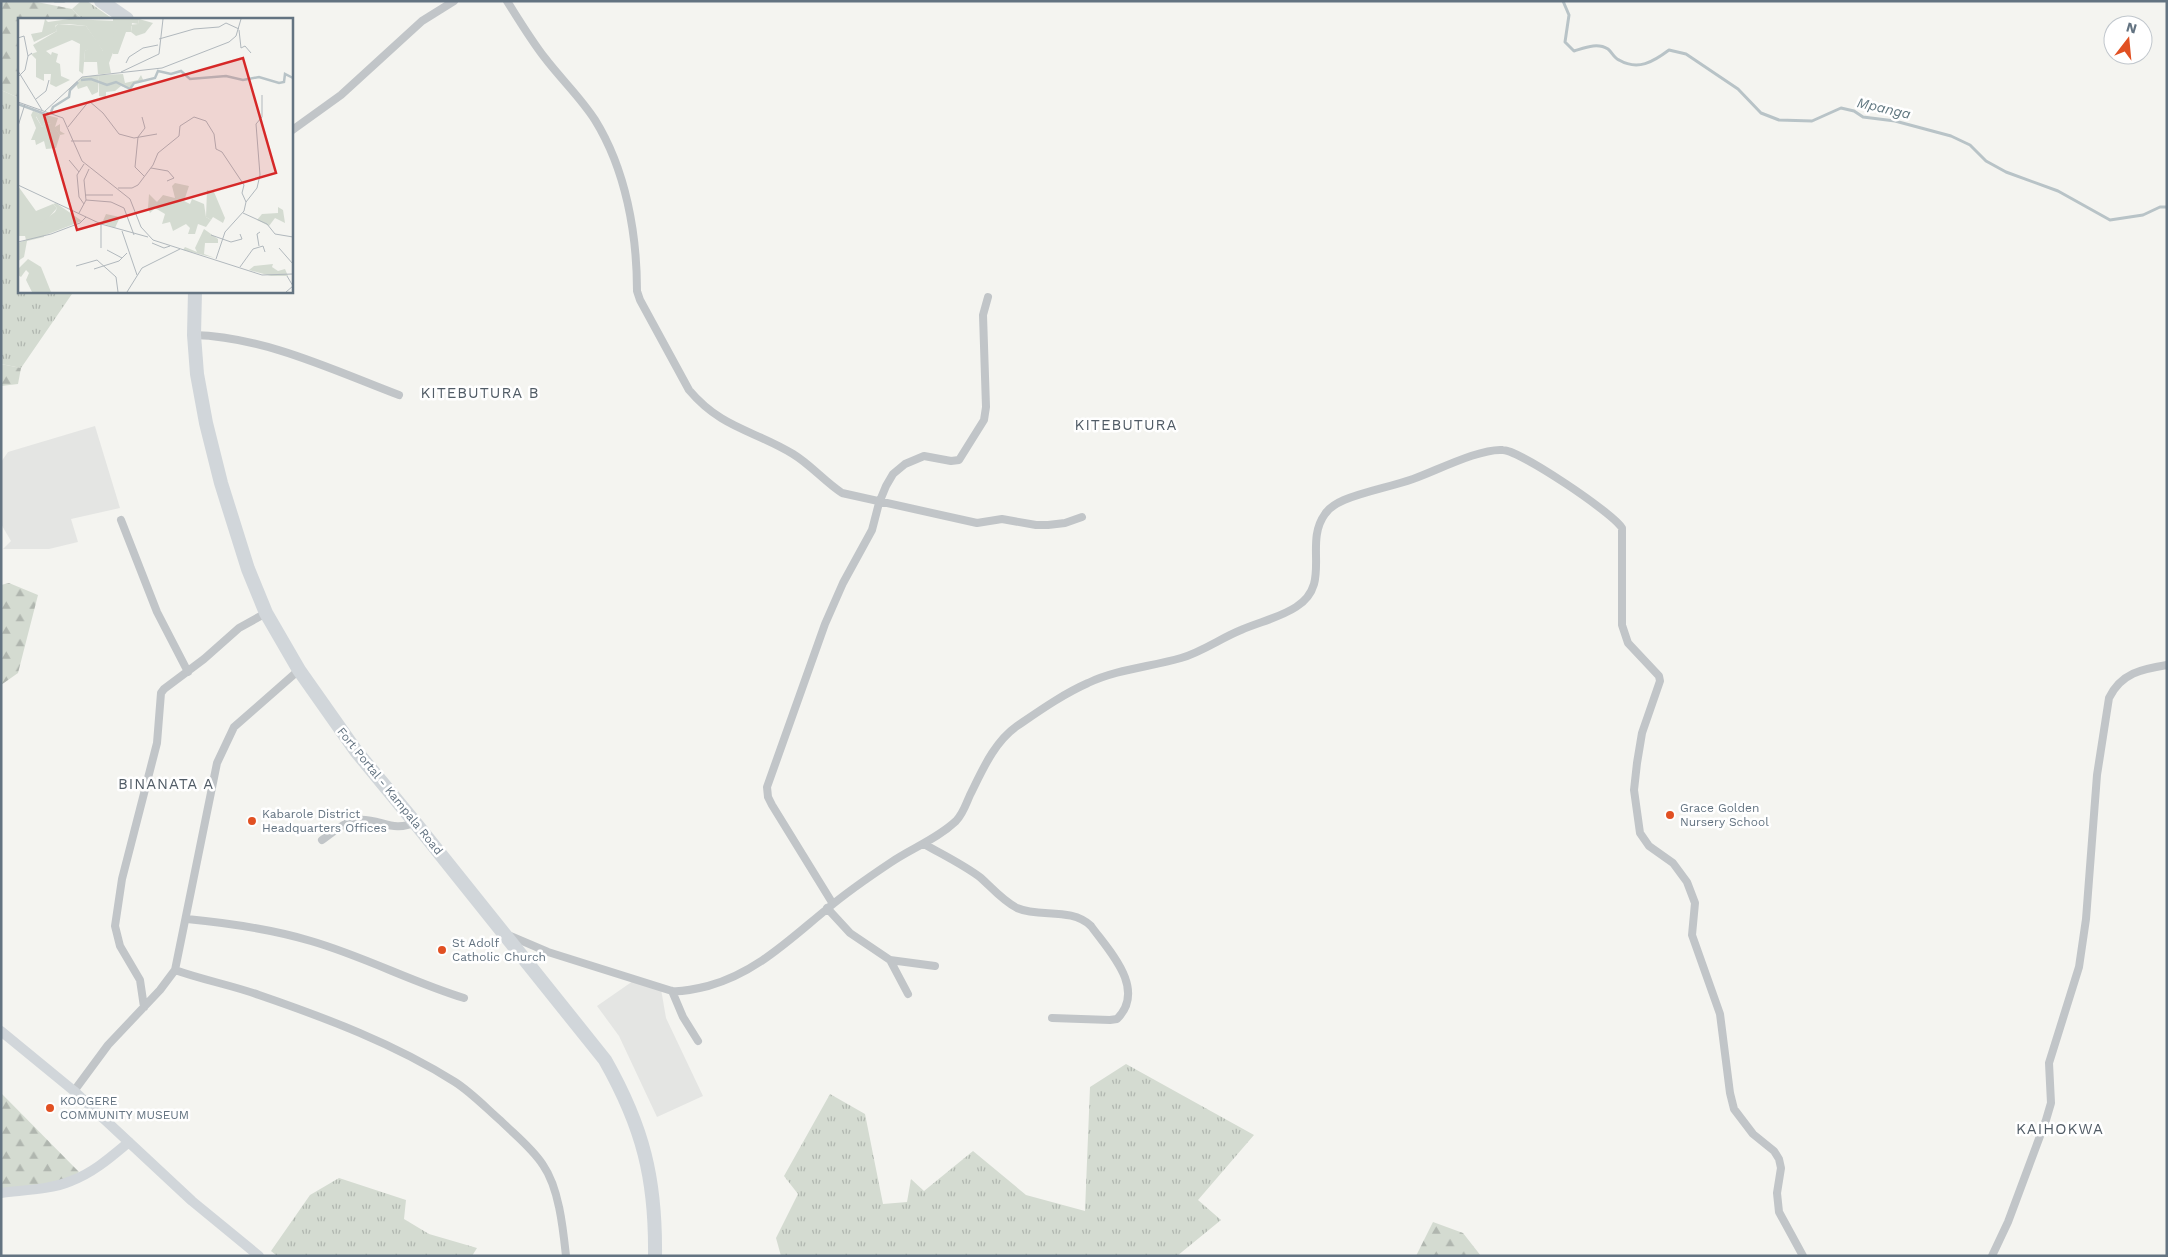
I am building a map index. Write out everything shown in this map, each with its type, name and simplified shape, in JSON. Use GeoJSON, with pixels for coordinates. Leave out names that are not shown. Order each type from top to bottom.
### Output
{"type":"FeatureCollection","features":[{"type":"Feature","properties":{"kind":"highway"},"geometry":{"type":"LineString","coordinates":[[101,1],[126,18]]}},
{"type":"Feature","properties":{"kind":"highway","name":"Fort Portal - Kampala Road"},"geometry":{"type":"LineString","coordinates":[[195,292],[194,335],[197,374],[208,432],[221,483],[248,569],[266,613],[299,670],[356,751],[606,1060],[624,1093],[637,1124],[650,1170],[656,1217],[655,1256]]}},
{"type":"Feature","properties":{"kind":"street"},"geometry":{"type":"LineString","coordinates":[[292,130],[341,95],[422,21],[454,1]]}},
{"type":"Feature","properties":{"kind":"street"},"geometry":{"type":"LineString","coordinates":[[507,1],[545,58],[594,120],[608,145],[621,182],[633,230],[637,292],[689,390],[712,414],[740,430],[775,444],[793,454],[809,464],[830,486],[842,493],[879,503],[977,523],[1002,518],[1036,525],[1048,525],[1065,523],[1082,517]]}},
{"type":"Feature","properties":{"kind":"street"},"geometry":{"type":"LineString","coordinates":[[934,966],[890,960],[850,933],[830,906],[772,805],[768,797],[767,788],[826,624],[843,583],[872,530],[879,503],[894,474],[905,464],[924,456],[951,462],[959,460],[984,420],[986,407],[982,315],[988,297]]}},
{"type":"Feature","properties":{"kind":"street"},"geometry":{"type":"LineString","coordinates":[[194,335],[239,340],[272,348],[398,394]]}},
{"type":"Feature","properties":{"kind":"street"},"geometry":{"type":"LineString","coordinates":[[504,934],[548,952],[672,991],[692,990],[717,983],[747,970],[773,954],[830,906],[891,862],[924,844],[958,820],[980,774],[1002,738],[1044,708],[1086,683],[1126,670],[1187,656],[1241,630],[1274,618],[1295,608],[1306,600],[1312,592],[1316,577],[1315,554],[1320,524],[1333,506],[1345,500],[1410,480],[1489,451],[1508,450],[1517,453],[1612,516],[1622,528],[1622,626],[1628,643],[1659,676],[1660,681],[1642,733],[1637,763],[1634,790],[1640,833],[1649,846],[1673,863],[1687,882],[1695,903],[1692,934],[1720,1014],[1730,1094],[1734,1109],[1753,1134],[1774,1151],[1779,1159],[1780,1168],[1777,1193],[1779,1212],[1804,1256]]}},
{"type":"Feature","properties":{"kind":"street"},"geometry":{"type":"LineString","coordinates":[[121,520],[157,612],[188,672]]}},
{"type":"Feature","properties":{"kind":"street"},"geometry":{"type":"LineString","coordinates":[[144,1007],[140,980],[120,946],[115,926],[122,879],[157,743],[161,694],[166,687],[188,672],[239,628],[266,613]]}},
{"type":"Feature","properties":{"kind":"street"},"geometry":{"type":"LineString","coordinates":[[1992,1256],[2008,1222],[2046,1120],[2050,1103],[2049,1063],[2079,967],[2086,919],[2098,775],[2109,698],[2114,687],[2135,671],[2167,665]]}},
{"type":"Feature","properties":{"kind":"street"},"geometry":{"type":"LineString","coordinates":[[74,1091],[108,1044],[176,970],[217,763],[234,727],[243,717],[299,670]]}},
{"type":"Feature","properties":{"kind":"street"},"geometry":{"type":"LineString","coordinates":[[322,840],[348,823],[357,820],[370,820],[401,828],[415,822]]}},
{"type":"Feature","properties":{"kind":"street"},"geometry":{"type":"LineString","coordinates":[[924,844],[980,877],[1002,898],[1017,908],[1073,916],[1085,920],[1091,926],[1126,978],[1129,995],[1126,1008],[1118,1018],[1110,1020],[1052,1018]]}},
{"type":"Feature","properties":{"kind":"street"},"geometry":{"type":"LineString","coordinates":[[187,919],[218,922],[310,940],[464,998]]}},
{"type":"Feature","properties":{"kind":"street"},"geometry":{"type":"LineString","coordinates":[[890,960],[908,994]]}},
{"type":"Feature","properties":{"kind":"street"},"geometry":{"type":"LineString","coordinates":[[176,970],[258,994],[314,1015],[396,1050],[456,1083],[500,1121],[543,1165],[551,1182],[563,1226],[566,1256]]}},
{"type":"Feature","properties":{"kind":"street"},"geometry":{"type":"LineString","coordinates":[[672,991],[683,1017],[698,1041]]}},
{"type":"Feature","properties":{"kind":"street"},"geometry":{"type":"LineString","coordinates":[[1,1031],[74,1091],[192,1201],[259,1256]]}},
{"type":"Feature","properties":{"kind":"street"},"geometry":{"type":"LineString","coordinates":[[1,1193],[48,1188],[70,1182],[102,1164],[129,1142]]}},
{"type":"Feature","properties":{"kind":"shaded area"},"geometry":{"type":"Polygon","coordinates":[[[95,426],[120,508],[71,519],[78,542],[49,549],[3,549],[11,541],[1,524],[1,462],[8,452],[95,426]]]}},
{"type":"Feature","properties":{"kind":"shaded area"},"geometry":{"type":"Polygon","coordinates":[[[633,981],[661,989],[666,1018],[703,1096],[657,1117],[619,1036],[597,1006],[633,981]]]}},
{"type":"Feature","properties":{"kind":"green space"},"geometry":{"type":"Polygon","coordinates":[[[1,1],[32,1],[72,9],[81,18],[18,18],[18,98],[1,90],[1,1]]]}},
{"type":"Feature","properties":{"kind":"green space"},"geometry":{"type":"Polygon","coordinates":[[[81,1],[87,1],[112,18],[81,18],[72,9],[81,1]]]}},
{"type":"Feature","properties":{"kind":"green space"},"geometry":{"type":"Polygon","coordinates":[[[1,90],[18,98],[18,292],[73,292],[21,368],[1,364],[1,90]]]}},
{"type":"Feature","properties":{"kind":"green space"},"geometry":{"type":"Polygon","coordinates":[[[1,364],[21,368],[18,384],[1,386],[1,364]]]}},
{"type":"Feature","properties":{"kind":"green space"},"geometry":{"type":"Polygon","coordinates":[[[9,583],[38,595],[18,673],[1,685],[1,585],[9,583]]]}},
{"type":"Feature","properties":{"kind":"green space"},"geometry":{"type":"Polygon","coordinates":[[[1126,1064],[1254,1135],[1198,1200],[1221,1220],[1177,1256],[781,1256],[776,1238],[798,1194],[784,1176],[830,1094],[865,1114],[883,1204],[907,1202],[911,1179],[924,1191],[973,1151],[1026,1195],[1085,1211],[1090,1087],[1126,1064]]]}},
{"type":"Feature","properties":{"kind":"green space"},"geometry":{"type":"Polygon","coordinates":[[[1,1093],[79,1172],[68,1181],[1,1190],[1,1093]]]}},
{"type":"Feature","properties":{"kind":"green space"},"geometry":{"type":"Polygon","coordinates":[[[339,1178],[406,1200],[404,1219],[429,1234],[477,1248],[472,1256],[277,1256],[271,1251],[310,1195],[339,1178]]]}},
{"type":"Feature","properties":{"kind":"green space"},"geometry":{"type":"Polygon","coordinates":[[[1433,1222],[1463,1233],[1481,1256],[1416,1256],[1433,1222]]]}},
{"type":"Feature","properties":{"kind":"waterway","name":"Mpanga"},"geometry":{"type":"LineString","coordinates":[[55,1],[64,1]]}},
{"type":"Feature","properties":{"kind":"waterway","name":"Mpanga"},"geometry":{"type":"LineString","coordinates":[[1563,1],[1569,15],[1565,42],[1574,51],[1591,46],[1604,47],[1617,59],[1633,65],[1645,64],[1669,50],[1686,54],[1738,89],[1761,113],[1779,120],[1812,121],[1841,108],[1854,111],[1863,117],[1895,121],[1951,136],[1970,145],[1986,161],[2006,172],[2058,191],[2110,220],[2143,215],[2160,207],[2167,207]]}},
{"type":"Feature","properties":{"kind":"place","name":"Grace Golden Nursery School"},"geometry":{"type":"Point","coordinates":[1670,815]}},
{"type":"Feature","properties":{"kind":"place","name":"Kabarole District Headquarters Offices"},"geometry":{"type":"Point","coordinates":[252,821]}},
{"type":"Feature","properties":{"kind":"place","name":"St Adolf Catholic Church"},"geometry":{"type":"Point","coordinates":[442,950]}},
{"type":"Feature","properties":{"kind":"place","name":"KOOGERE COMMUNITY MUSEUM"},"geometry":{"type":"Point","coordinates":[50,1108]}},
{"type":"Feature","properties":{"kind":"district","name":"KITEBUTURA B"},"geometry":{"type":"Point","coordinates":[480,393]}},
{"type":"Feature","properties":{"kind":"district","name":"KITEBUTURA"},"geometry":{"type":"Point","coordinates":[1126,425]}},
{"type":"Feature","properties":{"kind":"district","name":"BINANATA A"},"geometry":{"type":"Point","coordinates":[166,784]}},
{"type":"Feature","properties":{"kind":"district","name":"KAIHOKWA"},"geometry":{"type":"Point","coordinates":[2060,1129]}}]}
